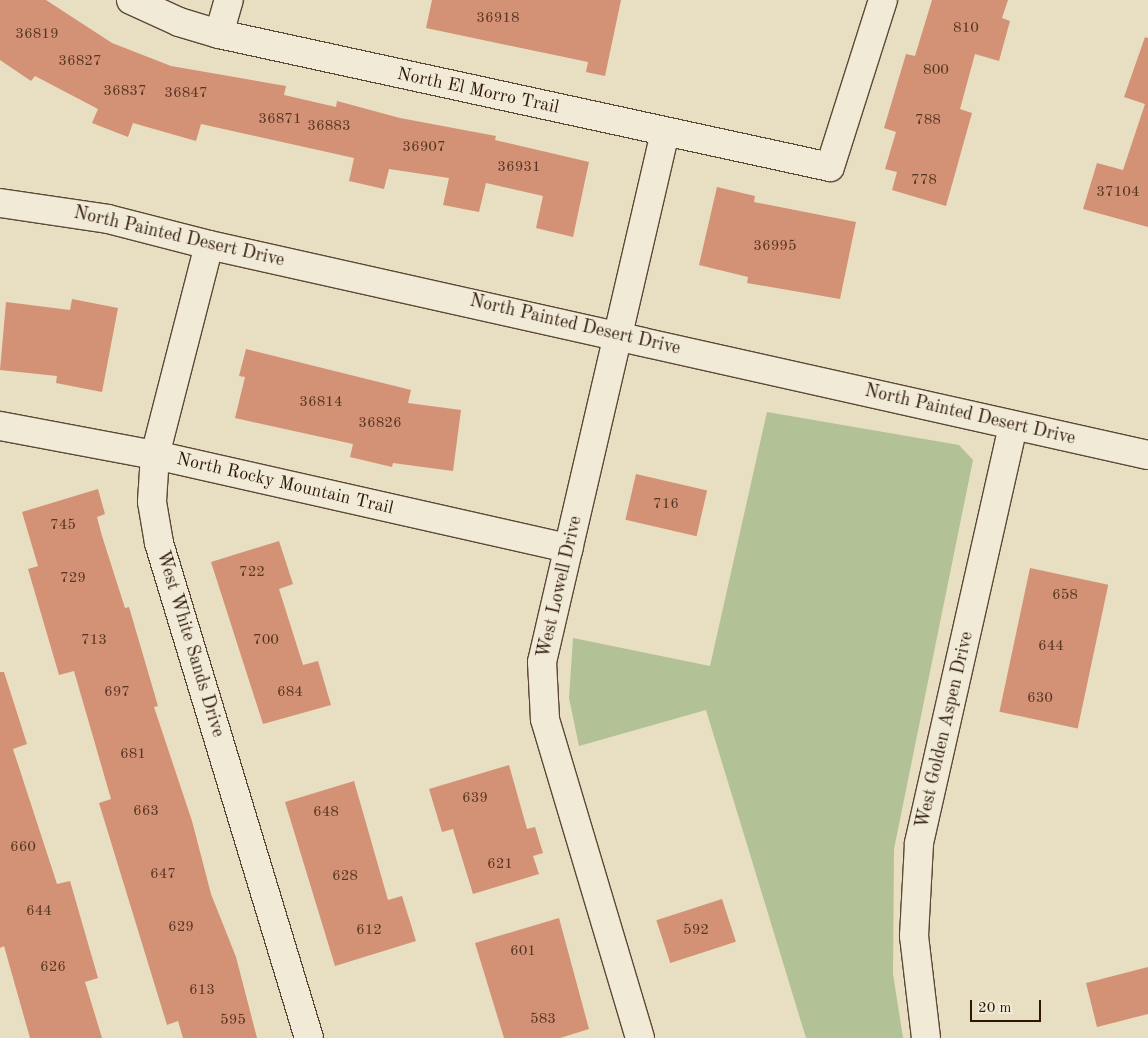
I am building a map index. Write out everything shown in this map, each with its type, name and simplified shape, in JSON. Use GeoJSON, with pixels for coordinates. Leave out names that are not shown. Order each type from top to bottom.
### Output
{"type":"FeatureCollection","features":[{"type":"Feature","properties":{"kind":"street","name":"North El Morro Trail"},"geometry":{"type":"LineString","coordinates":[[131,0],[179,22],[219,34],[830,167],[883,0]]}},
{"type":"Feature","properties":{"kind":"street"},"geometry":{"type":"LineString","coordinates":[[219,34],[229,0]]}},
{"type":"Feature","properties":{"kind":"street","name":"West Lowell Drive"},"geometry":{"type":"LineString","coordinates":[[640,1038],[545,719],[542,662],[620,334],[665,132]]}},
{"type":"Feature","properties":{"kind":"street","name":"North Painted Desert Drive"},"geometry":{"type":"LineString","coordinates":[[0,203],[108,219],[209,245],[620,334],[1148,455]]}},
{"type":"Feature","properties":{"kind":"street","name":"West White Sands Drive"},"geometry":{"type":"LineString","coordinates":[[209,245],[155,455],[152,502],[159,543],[308,1038]]}},
{"type":"Feature","properties":{"kind":"street","name":"West Golden Aspen Drive"},"geometry":{"type":"LineString","coordinates":[[926,1038],[914,936],[919,843],[1013,425]]}},
{"type":"Feature","properties":{"kind":"street","name":"North Rocky Mountain Trail"},"geometry":{"type":"LineString","coordinates":[[0,426],[155,455],[569,548]]}},
{"type":"Feature","properties":{"kind":"green space"},"geometry":{"type":"Polygon","coordinates":[[[767,412],[959,445],[973,460],[894,849],[893,974],[903,1038],[806,1038],[706,710],[579,746],[569,698],[573,638],[710,666],[767,412]]]}},
{"type":"Feature","properties":{"kind":"building"},"geometry":{"type":"Polygon","coordinates":[[[0,0],[46,0],[112,43],[171,66],[286,86],[284,95],[336,107],[337,101],[400,118],[496,136],[495,140],[589,162],[573,237],[536,228],[543,196],[486,183],[479,212],[443,205],[449,178],[389,169],[384,189],[349,181],[354,158],[201,124],[196,141],[133,123],[128,137],[92,123],[98,109],[35,76],[31,81],[0,60],[0,0]]]}},
{"type":"Feature","properties":{"kind":"building"},"geometry":{"type":"Polygon","coordinates":[[[432,0],[621,0],[605,76],[586,72],[588,62],[426,28],[432,0]]]}},
{"type":"Feature","properties":{"kind":"building"},"geometry":{"type":"Polygon","coordinates":[[[932,0],[1008,0],[1002,18],[1010,21],[999,61],[975,54],[960,109],[972,113],[946,206],[892,190],[897,172],[885,169],[896,132],[884,128],[906,54],[915,56],[932,0]]]}},
{"type":"Feature","properties":{"kind":"building"},"geometry":{"type":"Polygon","coordinates":[[[1145,37],[1148,38],[1148,227],[1083,209],[1097,163],[1123,170],[1145,104],[1124,97],[1145,37]]]}},
{"type":"Feature","properties":{"kind":"building"},"geometry":{"type":"Polygon","coordinates":[[[717,187],[755,196],[754,202],[856,222],[840,299],[747,283],[748,277],[699,265],[717,187]]]}},
{"type":"Feature","properties":{"kind":"building"},"geometry":{"type":"Polygon","coordinates":[[[72,299],[118,308],[102,392],[56,383],[57,376],[0,370],[6,302],[70,310],[72,299]]]}},
{"type":"Feature","properties":{"kind":"building"},"geometry":{"type":"Polygon","coordinates":[[[246,349],[411,390],[408,403],[461,410],[453,471],[393,463],[392,467],[350,457],[353,444],[235,418],[245,377],[239,376],[246,349]]]}},
{"type":"Feature","properties":{"kind":"building"},"geometry":{"type":"Polygon","coordinates":[[[636,474],[707,490],[697,536],[625,520],[636,474]]]}},
{"type":"Feature","properties":{"kind":"building"},"geometry":{"type":"Polygon","coordinates":[[[98,489],[105,514],[97,517],[102,536],[125,608],[129,607],[158,706],[154,707],[192,821],[211,894],[236,957],[257,1038],[183,1038],[178,1021],[167,1025],[99,803],[111,799],[74,671],[59,675],[28,569],[38,566],[22,512],[98,489]]]}},
{"type":"Feature","properties":{"kind":"building"},"geometry":{"type":"Polygon","coordinates":[[[279,541],[293,584],[279,589],[303,665],[318,661],[331,705],[263,724],[211,562],[279,541]]]}},
{"type":"Feature","properties":{"kind":"building"},"geometry":{"type":"Polygon","coordinates":[[[1030,568],[1108,585],[1078,728],[999,712],[1030,568]]]}},
{"type":"Feature","properties":{"kind":"building"},"geometry":{"type":"Polygon","coordinates":[[[0,672],[4,672],[27,744],[13,749],[57,884],[70,881],[98,978],[85,982],[102,1038],[30,1038],[4,946],[0,948],[0,672]]]}},
{"type":"Feature","properties":{"kind":"building"},"geometry":{"type":"Polygon","coordinates":[[[509,765],[527,829],[535,827],[543,853],[533,856],[539,874],[473,894],[453,829],[442,832],[429,789],[509,765]]]}},
{"type":"Feature","properties":{"kind":"building"},"geometry":{"type":"Polygon","coordinates":[[[354,781],[388,900],[402,896],[416,941],[335,966],[285,802],[354,781]]]}},
{"type":"Feature","properties":{"kind":"building"},"geometry":{"type":"Polygon","coordinates":[[[722,899],[736,942],[670,963],[656,920],[722,899]]]}},
{"type":"Feature","properties":{"kind":"building"},"geometry":{"type":"Polygon","coordinates":[[[559,918],[589,1029],[560,1038],[504,1038],[475,943],[559,918]]]}},
{"type":"Feature","properties":{"kind":"building"},"geometry":{"type":"Polygon","coordinates":[[[1148,967],[1148,1014],[1097,1027],[1086,983],[1148,967]]]}}]}
